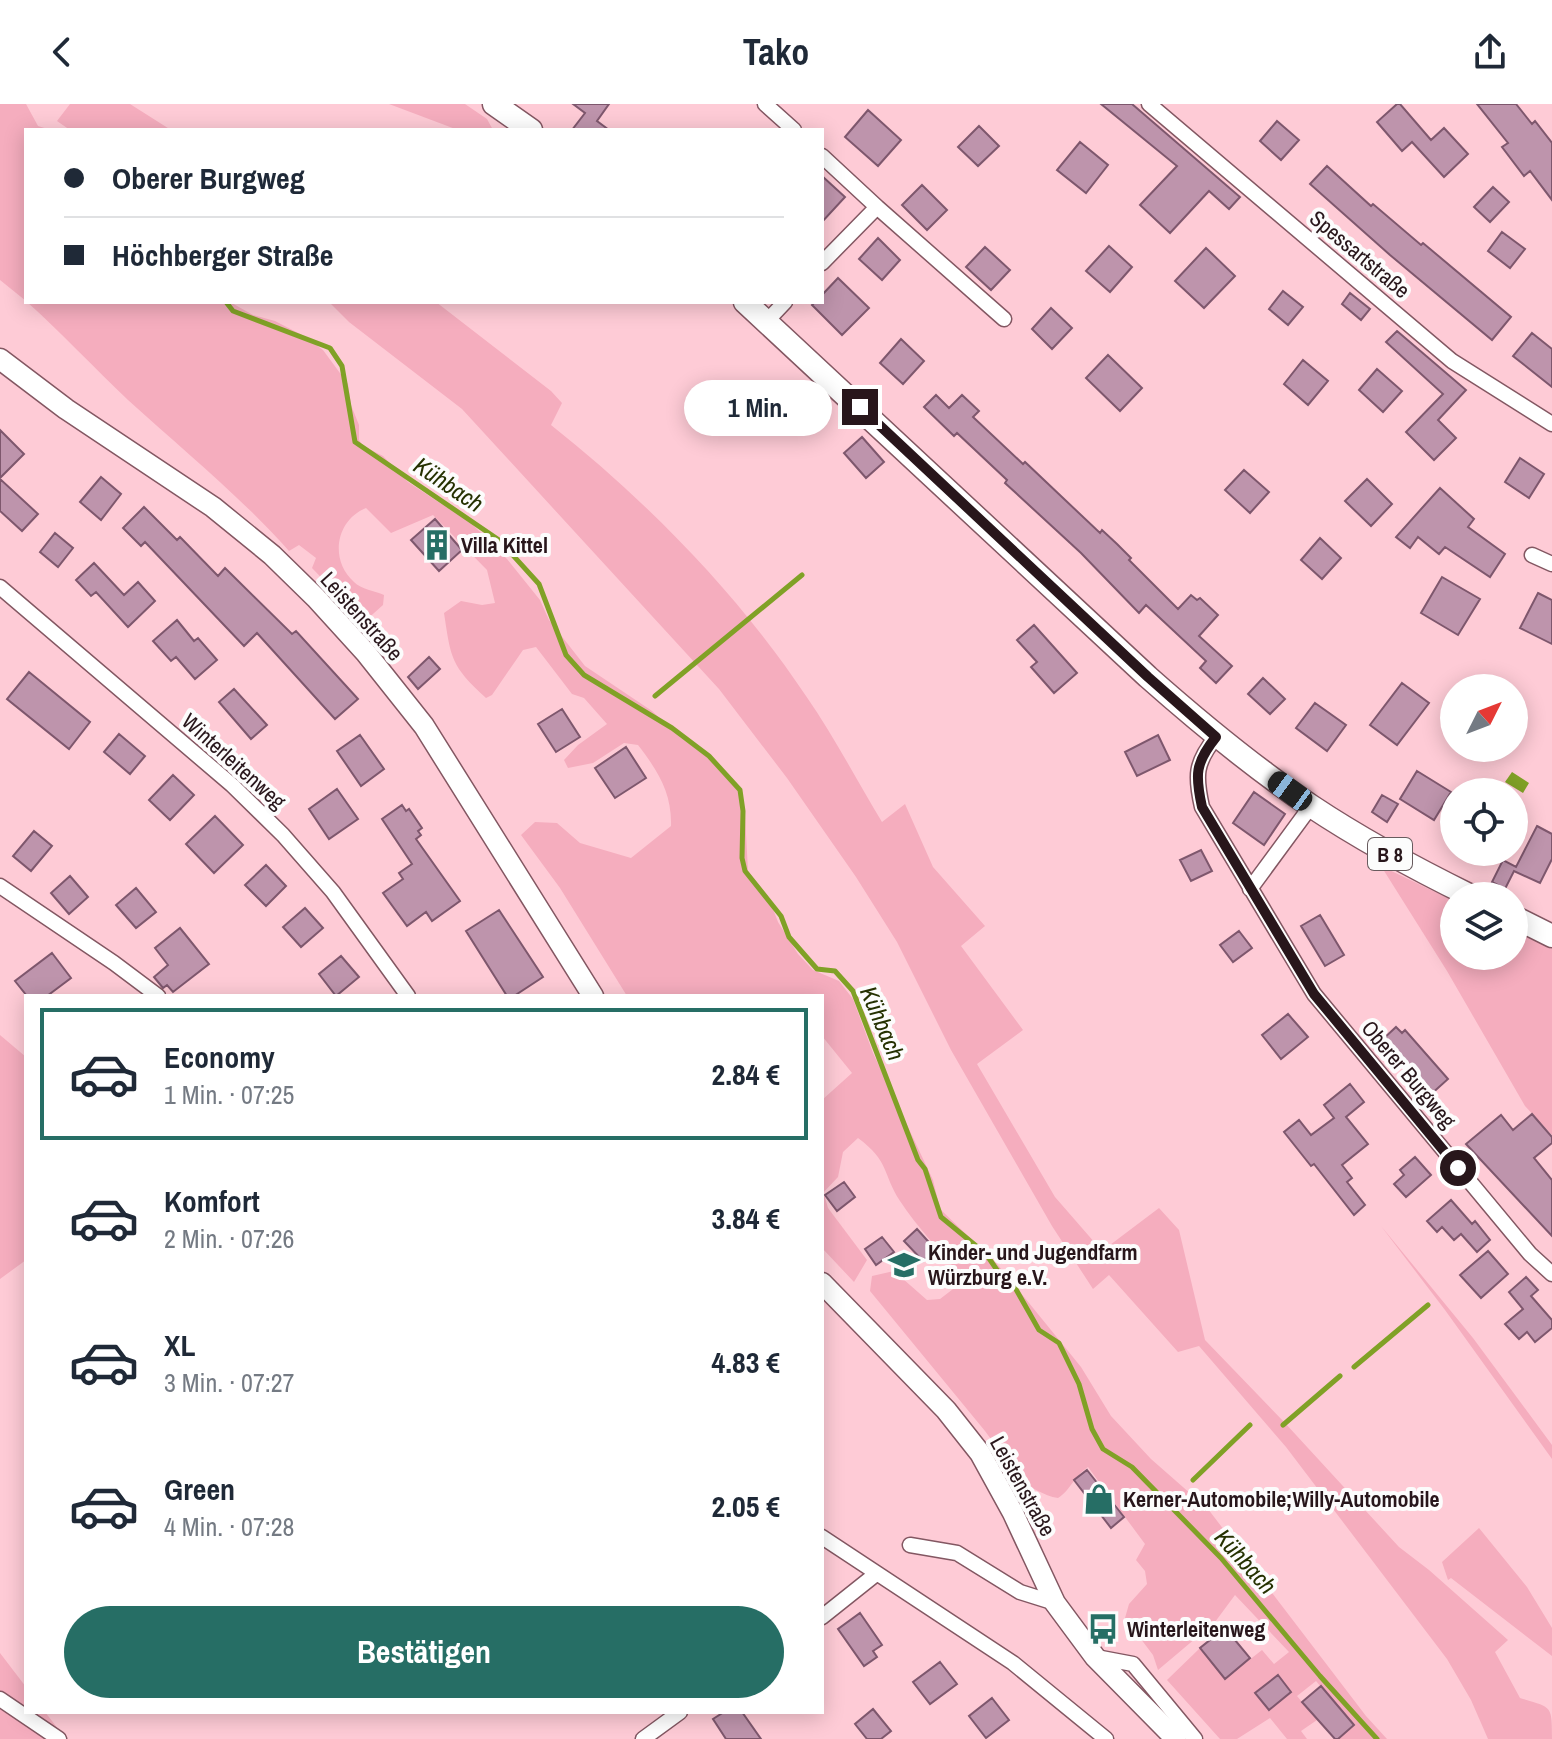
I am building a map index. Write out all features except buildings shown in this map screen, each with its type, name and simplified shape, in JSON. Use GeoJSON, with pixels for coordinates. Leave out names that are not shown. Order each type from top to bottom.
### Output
{"type":"FeatureCollection","features":[{"type":"Feature","properties":{"kind":"main road"},"geometry":{"type":"LineString","coordinates":[[494,104],[528,128]]}},
{"type":"Feature","properties":{"kind":"main road","name":"B 8"},"geometry":{"type":"LineString","coordinates":[[747,304],[1216,737],[1311,806],[1444,882]]}},
{"type":"Feature","properties":{"kind":"main road","name":"Leistenstraße"},"geometry":{"type":"LineString","coordinates":[[0,359],[66,409],[213,507],[272,555],[316,598],[366,653],[424,726],[592,994]]}},
{"type":"Feature","properties":{"kind":"main road"},"geometry":{"type":"LineString","coordinates":[[1528,924],[1552,936]]}},
{"type":"Feature","properties":{"kind":"main road","name":"Leistenstraße"},"geometry":{"type":"LineString","coordinates":[[824,1285],[946,1410],[980,1453],[1013,1513],[1055,1603],[1095,1657],[1176,1739]]}},
{"type":"Feature","properties":{"kind":"street"},"geometry":{"type":"LineString","coordinates":[[765,104],[792,128]]}},
{"type":"Feature","properties":{"kind":"street","name":"Spessartstraße"},"geometry":{"type":"LineString","coordinates":[[1149,104],[1452,361],[1552,424]]}},
{"type":"Feature","properties":{"kind":"street"},"geometry":{"type":"LineString","coordinates":[[824,158],[1004,319]]}},
{"type":"Feature","properties":{"kind":"street"},"geometry":{"type":"LineString","coordinates":[[824,261],[877,207]]}},
{"type":"Feature","properties":{"kind":"street"},"geometry":{"type":"LineString","coordinates":[[767,321],[783,304]]}},
{"type":"Feature","properties":{"kind":"street"},"geometry":{"type":"LineString","coordinates":[[1532,555],[1552,564]]}},
{"type":"Feature","properties":{"kind":"street","name":"Winterleitenweg"},"geometry":{"type":"LineString","coordinates":[[0,587],[232,785],[283,835],[333,892],[407,994]]}},
{"type":"Feature","properties":{"kind":"street","name":"Oberer Burgweg"},"geometry":{"type":"LineString","coordinates":[[1216,737],[1204,752],[1198,767],[1197,783],[1202,807],[1314,994],[1530,1254],[1552,1274]]}},
{"type":"Feature","properties":{"kind":"street"},"geometry":{"type":"LineString","coordinates":[[1250,889],[1311,806]]}},
{"type":"Feature","properties":{"kind":"street"},"geometry":{"type":"LineString","coordinates":[[0,886],[155,994]]}},
{"type":"Feature","properties":{"kind":"street"},"geometry":{"type":"LineString","coordinates":[[824,1538],[1013,1663],[1106,1739]]}},
{"type":"Feature","properties":{"kind":"street"},"geometry":{"type":"LineString","coordinates":[[910,1545],[957,1553],[1020,1592],[1055,1603]]}},
{"type":"Feature","properties":{"kind":"street"},"geometry":{"type":"LineString","coordinates":[[824,1615],[876,1574]]}},
{"type":"Feature","properties":{"kind":"street"},"geometry":{"type":"LineString","coordinates":[[1095,1657],[1133,1664],[1195,1739]]}},
{"type":"Feature","properties":{"kind":"street"},"geometry":{"type":"LineString","coordinates":[[0,1699],[59,1739]]}},
{"type":"Feature","properties":{"kind":"street"},"geometry":{"type":"LineString","coordinates":[[643,1739],[677,1714]]}},
{"type":"Feature","properties":{"kind":"shaded area"},"geometry":{"type":"Polygon","coordinates":[[[0,104],[26,104],[38,126],[44,128],[24,128],[24,299],[0,280],[0,104]]]}},
{"type":"Feature","properties":{"kind":"shaded area"},"geometry":{"type":"Polygon","coordinates":[[[70,104],[130,104],[168,128],[67,128],[57,121],[70,104]]]}},
{"type":"Feature","properties":{"kind":"shaded area"},"geometry":{"type":"Polygon","coordinates":[[[389,104],[465,104],[487,119],[492,128],[453,128],[389,104]]]}},
{"type":"Feature","properties":{"kind":"shaded area"},"geometry":{"type":"Polygon","coordinates":[[[29,304],[234,304],[304,336],[323,350],[348,384],[351,405],[359,425],[359,440],[363,446],[383,456],[408,482],[472,524],[507,559],[540,600],[549,620],[585,666],[652,711],[681,738],[720,766],[736,783],[745,815],[748,871],[768,896],[778,922],[798,954],[813,970],[839,981],[853,999],[873,1053],[933,1180],[940,1209],[998,1265],[1081,1367],[1111,1416],[1151,1459],[1208,1509],[1366,1716],[1387,1739],[1338,1739],[1354,1725],[1316,1681],[1297,1696],[1317,1720],[1301,1731],[1307,1739],[1287,1739],[1270,1718],[1237,1739],[1220,1739],[1167,1680],[1200,1648],[1225,1679],[1262,1650],[1274,1664],[1289,1652],[1235,1595],[1215,1622],[1158,1670],[1153,1655],[1125,1618],[1129,1604],[1147,1584],[1145,1571],[1136,1560],[1145,1544],[1088,1467],[1058,1498],[1017,1482],[1007,1461],[985,1431],[870,1291],[872,1276],[894,1271],[927,1300],[940,1299],[957,1286],[957,1271],[907,1211],[876,1154],[858,1138],[843,1152],[838,1177],[824,1192],[824,1098],[852,1073],[824,1038],[824,994],[626,994],[560,888],[521,835],[535,822],[557,823],[580,843],[631,858],[671,826],[666,793],[638,745],[624,743],[593,763],[568,768],[564,760],[578,745],[607,724],[584,698],[572,694],[536,647],[523,650],[492,695],[486,698],[466,678],[454,661],[444,613],[461,601],[482,605],[495,603],[487,570],[433,515],[391,533],[366,508],[348,522],[339,541],[341,563],[346,573],[364,588],[384,595],[383,605],[364,622],[312,568],[316,558],[299,545],[289,551],[231,492],[128,400],[29,304]]]}},
{"type":"Feature","properties":{"kind":"shaded area"},"geometry":{"type":"Polygon","coordinates":[[[331,304],[439,304],[551,391],[562,403],[551,425],[656,517],[721,585],[806,696],[882,822],[905,804],[933,867],[985,926],[961,946],[1023,1030],[977,1064],[1055,1197],[1102,1251],[1159,1208],[1179,1230],[1205,1340],[1399,1547],[1508,1640],[1495,1652],[1520,1698],[1548,1709],[1552,1719],[1552,1739],[1488,1739],[1471,1700],[1447,1659],[1286,1447],[1199,1346],[1178,1352],[1109,1275],[1093,1289],[1052,1226],[951,1050],[897,942],[787,778],[719,689],[462,409],[349,322],[331,304]]]}},
{"type":"Feature","properties":{"kind":"shaded area"},"geometry":{"type":"Polygon","coordinates":[[[1512,772],[1521,778],[1508,778],[1512,772]]]}},
{"type":"Feature","properties":{"kind":"shaded area"},"geometry":{"type":"Polygon","coordinates":[[[1381,866],[1440,894],[1440,960],[1381,866]]]}},
{"type":"Feature","properties":{"kind":"shaded area"},"geometry":{"type":"Polygon","coordinates":[[[1528,938],[1552,949],[1552,1135],[1525,1106],[1447,971],[1528,970],[1528,938]]]}},
{"type":"Feature","properties":{"kind":"shaded area"},"geometry":{"type":"Polygon","coordinates":[[[0,1035],[24,1055],[24,1261],[0,1279],[0,1035]]]}},
{"type":"Feature","properties":{"kind":"shaded area"},"geometry":{"type":"Polygon","coordinates":[[[824,1194],[828,1208],[867,1260],[854,1282],[824,1250],[824,1194]]]}},
{"type":"Feature","properties":{"kind":"shaded area"},"geometry":{"type":"Polygon","coordinates":[[[1381,1226],[1473,1338],[1552,1445],[1552,1459],[1445,1310],[1381,1226]]]}},
{"type":"Feature","properties":{"kind":"shaded area"},"geometry":{"type":"Polygon","coordinates":[[[1479,1528],[1527,1587],[1552,1628],[1552,1656],[1451,1578],[1448,1580],[1442,1562],[1479,1528]]]}},
{"type":"Feature","properties":{"kind":"shaded area"},"geometry":{"type":"Polygon","coordinates":[[[0,1653],[24,1684],[24,1714],[47,1714],[66,1739],[0,1739],[0,1653]]]}},
{"type":"Feature","properties":{"kind":"waterway","name":"Kühbach"},"geometry":{"type":"LineString","coordinates":[[228,304],[233,311],[330,348],[342,366],[355,442],[499,540],[539,584],[566,655],[584,675],[672,728],[709,756],[740,790],[745,871],[781,916],[789,937],[817,969],[835,971],[853,991],[918,1160],[925,1169],[941,1217],[986,1254],[997,1270],[1013,1284],[1039,1330],[1059,1343],[1079,1384],[1092,1429],[1103,1449],[1132,1467],[1221,1558],[1377,1739]]}},
{"type":"Feature","properties":{"kind":"waterway"},"geometry":{"type":"LineString","coordinates":[[655,696],[802,575]]}},
{"type":"Feature","properties":{"kind":"waterway"},"geometry":{"type":"LineString","coordinates":[[1354,1367],[1428,1305]]}},
{"type":"Feature","properties":{"kind":"waterway"},"geometry":{"type":"LineString","coordinates":[[1283,1425],[1340,1376]]}},
{"type":"Feature","properties":{"kind":"waterway"},"geometry":{"type":"LineString","coordinates":[[1193,1480],[1250,1425]]}},
{"type":"Feature","properties":{"kind":"place","name":"Villa Kittel"},"geometry":{"type":"Point","coordinates":[437,545]}},
{"type":"Feature","properties":{"kind":"place","name":"Kinder- und Jugendfarm Würzburg e.V."},"geometry":{"type":"Point","coordinates":[904,1265]}},
{"type":"Feature","properties":{"kind":"place","name":"Kerner-Automobile;Willy-Automobile"},"geometry":{"type":"Point","coordinates":[1099,1499]}},
{"type":"Feature","properties":{"kind":"place","name":"Winterleitenweg"},"geometry":{"type":"Point","coordinates":[1103,1629]}},
{"type":"Feature","properties":{"kind":"route"},"geometry":{"type":"LineString","coordinates":[[860,407],[1216,737],[1204,752],[1198,767],[1197,783],[1202,807],[1314,994],[1458,1168]]}}]}
